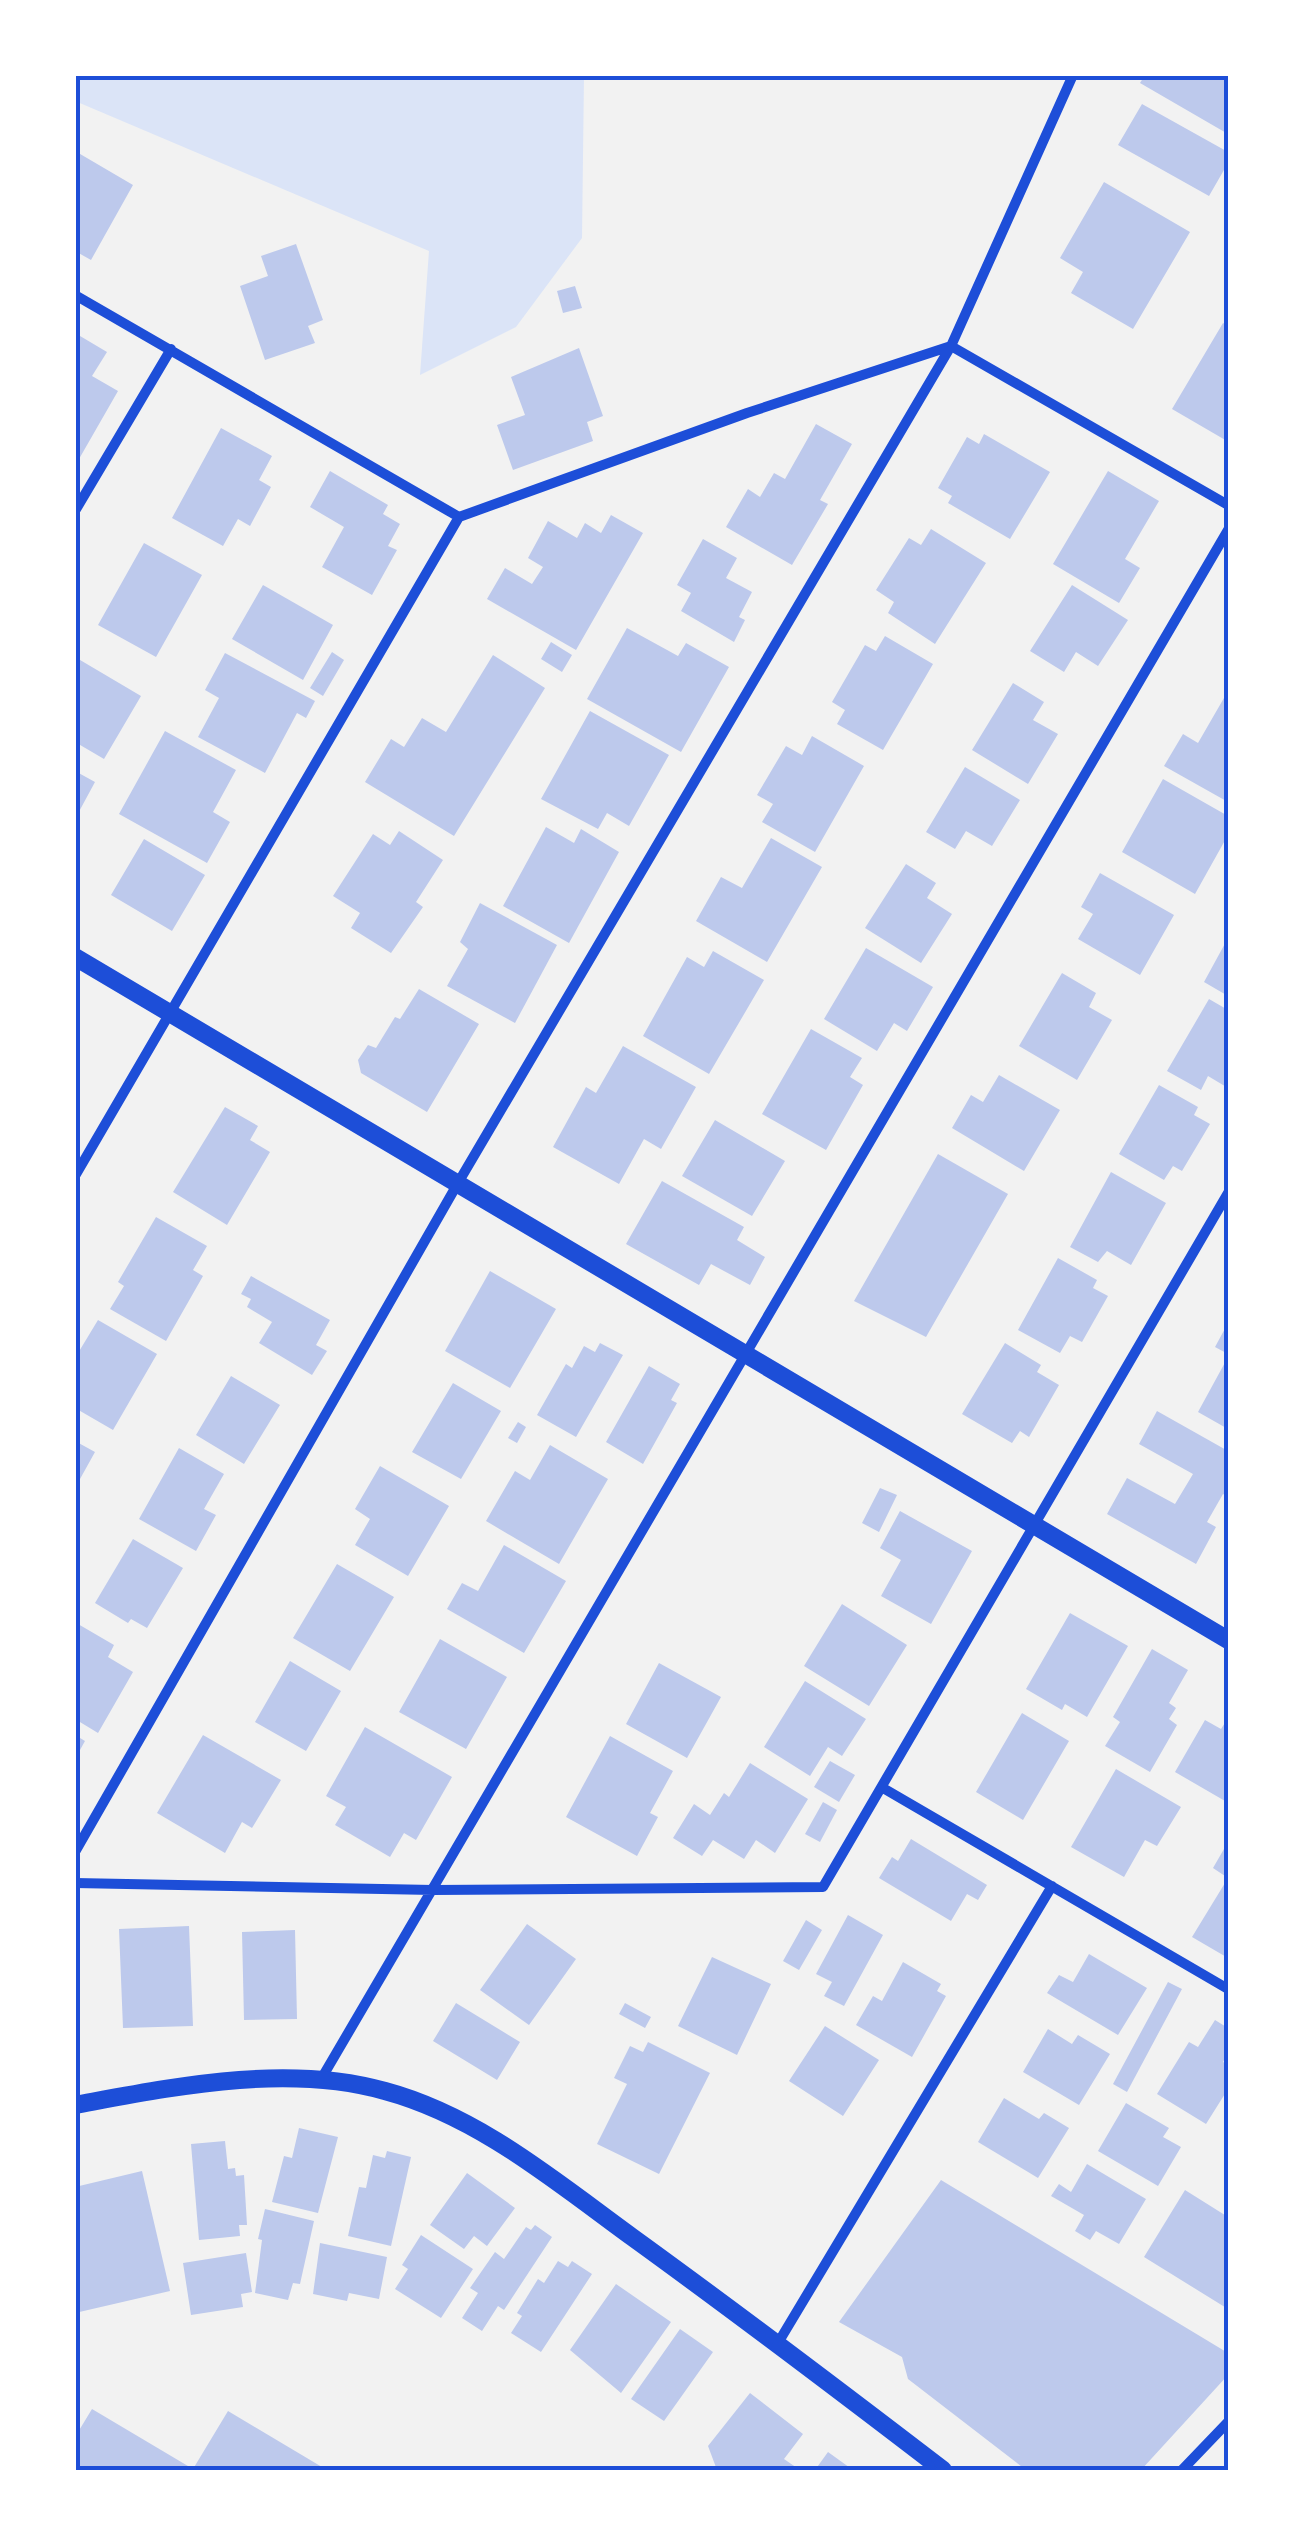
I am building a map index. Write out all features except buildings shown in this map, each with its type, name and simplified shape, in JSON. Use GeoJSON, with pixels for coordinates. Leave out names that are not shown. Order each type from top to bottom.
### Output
{"type":"FeatureCollection","features":[{"type":"Feature","properties":{"kind":"street"},"geometry":{"type":"LineString","coordinates":[[75,1852],[458,1184],[952,346],[1073,75]]}},
{"type":"Feature","properties":{"kind":"street"},"geometry":{"type":"LineString","coordinates":[[75,294],[459,517]]}},
{"type":"Feature","properties":{"kind":"street"},"geometry":{"type":"LineString","coordinates":[[75,1176],[459,517],[747,412],[952,346],[1228,505]]}},
{"type":"Feature","properties":{"kind":"street"},"geometry":{"type":"LineString","coordinates":[[75,511],[170,349]]}},
{"type":"Feature","properties":{"kind":"street"},"geometry":{"type":"LineString","coordinates":[[320,2081],[1228,530]]}},
{"type":"Feature","properties":{"kind":"street"},"geometry":{"type":"LineString","coordinates":[[75,957],[1228,1640]]}},
{"type":"Feature","properties":{"kind":"street"},"geometry":{"type":"LineString","coordinates":[[75,1884],[433,1890],[823,1887],[1228,1193]]}},
{"type":"Feature","properties":{"kind":"street"},"geometry":{"type":"LineString","coordinates":[[883,1788],[1228,1988]]}},
{"type":"Feature","properties":{"kind":"street"},"geometry":{"type":"LineString","coordinates":[[778,2343],[1052,1886]]}},
{"type":"Feature","properties":{"kind":"street"},"geometry":{"type":"LineString","coordinates":[[75,2105],[250,2080],[320,2081],[384,2090],[454,2118],[524,2157],[943,2470]]}},
{"type":"Feature","properties":{"kind":"street"},"geometry":{"type":"LineString","coordinates":[[1182,2470],[1228,2422]]}},
{"type":"Feature","properties":{"kind":"shaded area"},"geometry":{"type":"Polygon","coordinates":[[[75,75],[584,75],[582,238],[516,327],[420,375],[429,251],[75,101],[75,75]]]}}]}
